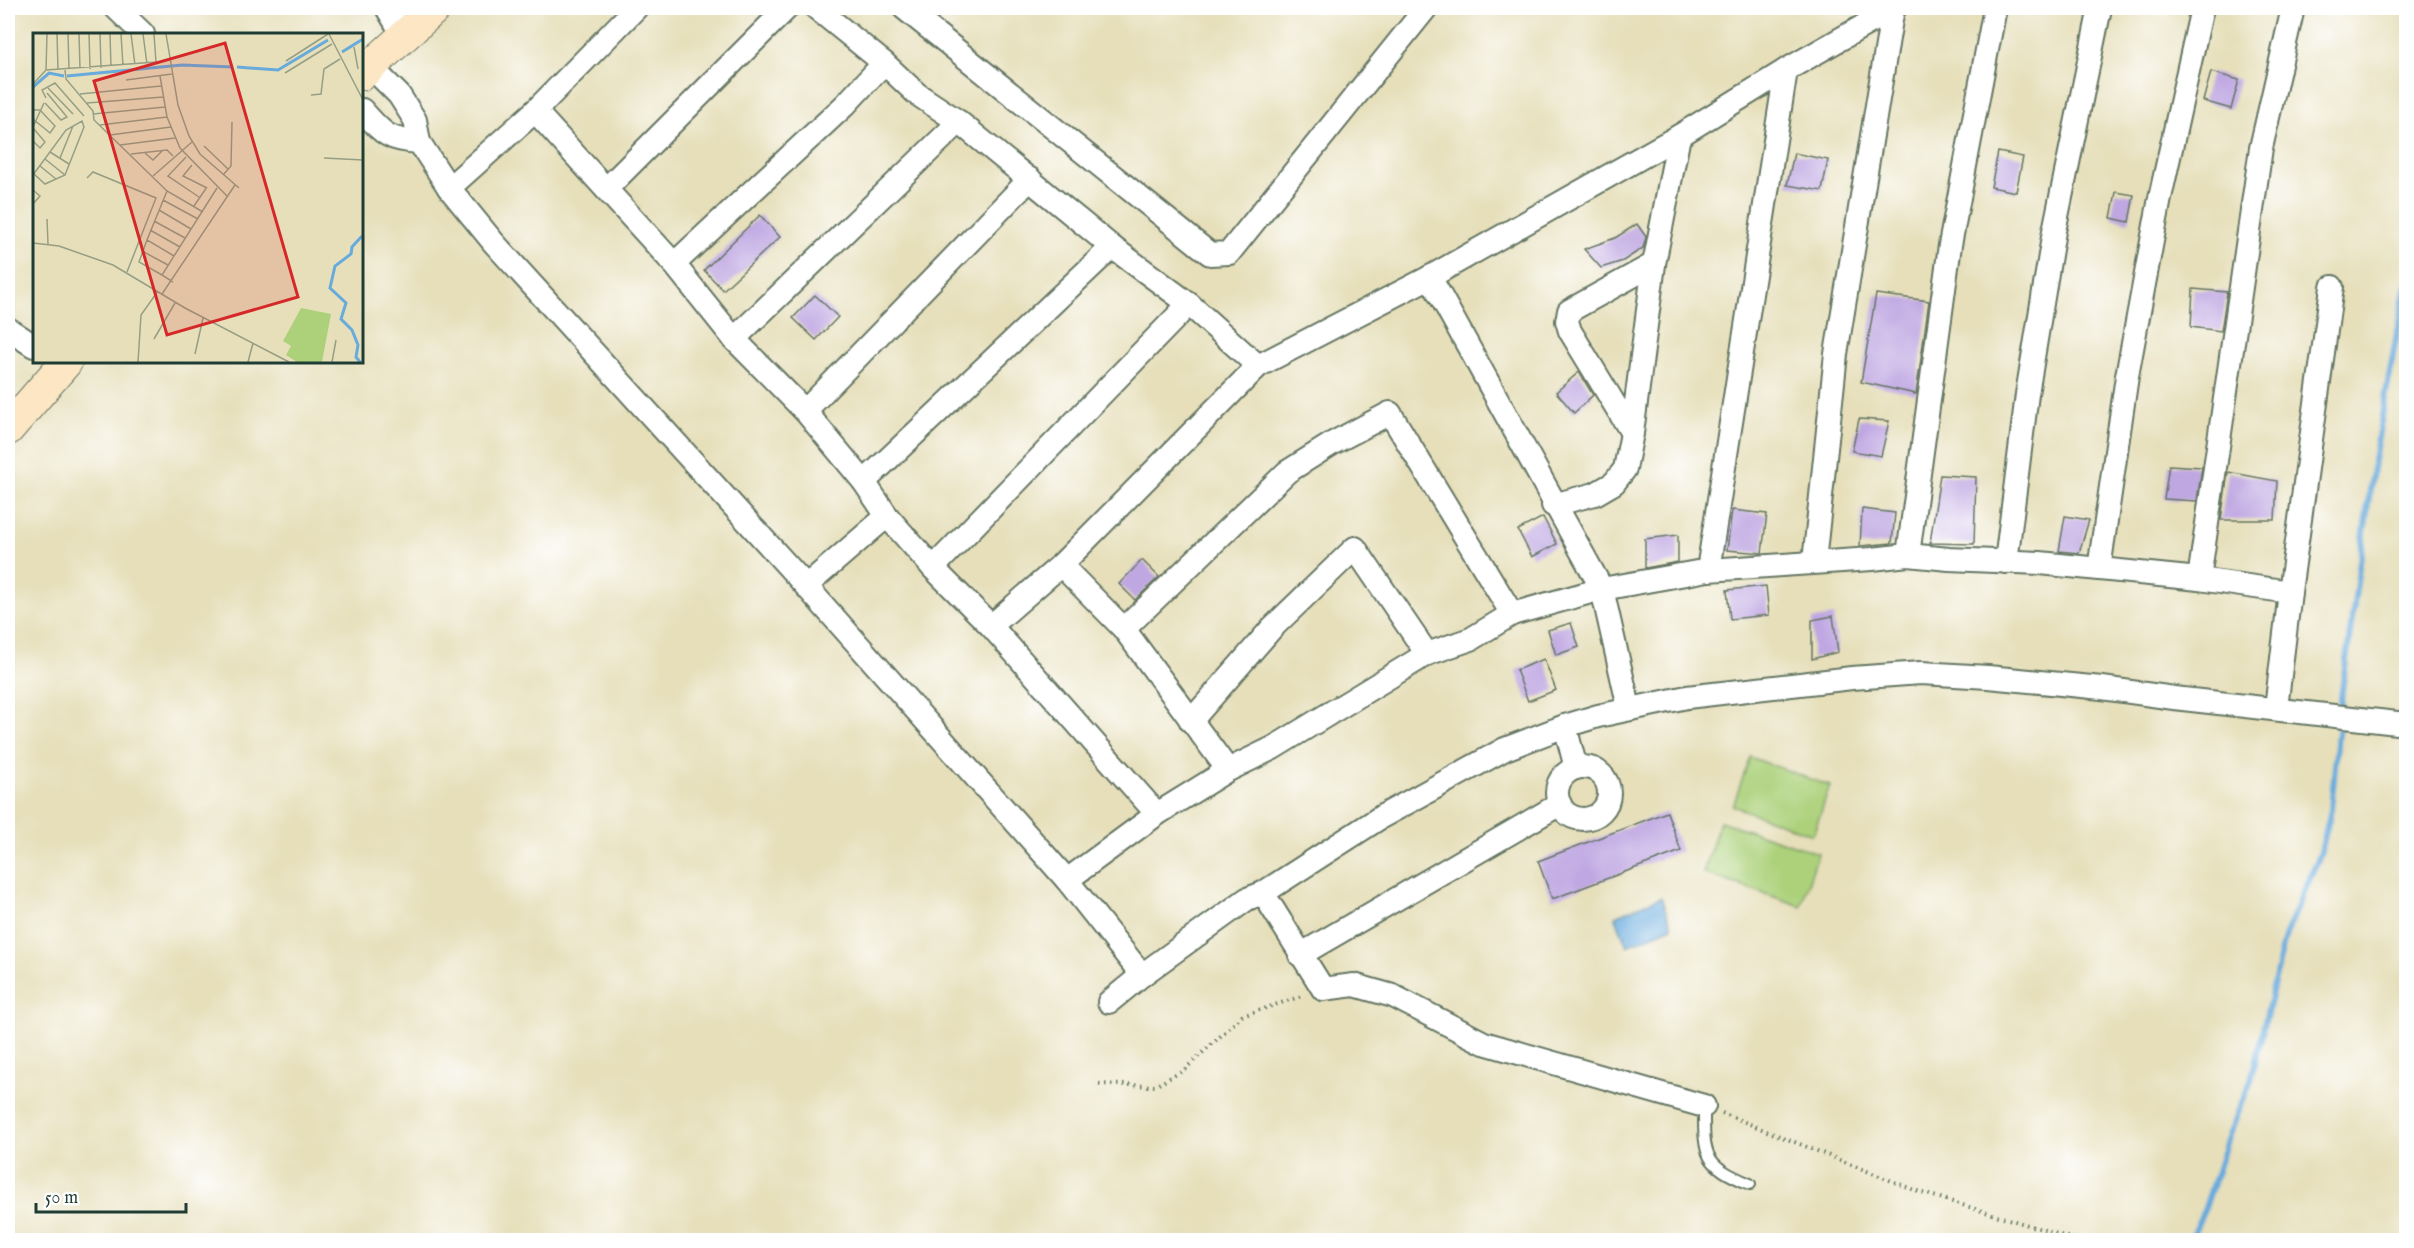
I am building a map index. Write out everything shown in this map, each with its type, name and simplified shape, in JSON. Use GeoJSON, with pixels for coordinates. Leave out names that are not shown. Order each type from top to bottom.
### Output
{"type":"FeatureCollection","features":[{"type":"Feature","properties":{"kind":"main road"},"geometry":{"type":"LineString","coordinates":[[366,70],[435,8]]}},
{"type":"Feature","properties":{"kind":"main road"},"geometry":{"type":"LineString","coordinates":[[8,429],[61,363]]}},
{"type":"Feature","properties":{"kind":"street"},"geometry":{"type":"LineString","coordinates":[[116,8],[142,33]]}},
{"type":"Feature","properties":{"kind":"street"},"geometry":{"type":"LineString","coordinates":[[387,8],[403,36]]}},
{"type":"Feature","properties":{"kind":"street"},"geometry":{"type":"LineString","coordinates":[[449,188],[534,111],[636,8]]}},
{"type":"Feature","properties":{"kind":"street"},"geometry":{"type":"LineString","coordinates":[[606,189],[787,8]]}},
{"type":"Feature","properties":{"kind":"street"},"geometry":{"type":"LineString","coordinates":[[816,8],[884,63],[917,94],[959,122],[1113,247],[1189,304],[1258,366]]}},
{"type":"Feature","properties":{"kind":"street"},"geometry":{"type":"LineString","coordinates":[[904,8],[1210,254],[1229,253],[1426,8]]}},
{"type":"Feature","properties":{"kind":"street"},"geometry":{"type":"LineString","coordinates":[[1814,562],[1836,354],[1894,8]]}},
{"type":"Feature","properties":{"kind":"street"},"geometry":{"type":"LineString","coordinates":[[991,626],[1061,565],[1258,366],[1430,277],[1679,136],[1786,70],[1894,8]]}},
{"type":"Feature","properties":{"kind":"street"},"geometry":{"type":"LineString","coordinates":[[1908,555],[1950,245],[1995,8]]}},
{"type":"Feature","properties":{"kind":"street"},"geometry":{"type":"LineString","coordinates":[[2006,562],[2027,394],[2054,231],[2100,8]]}},
{"type":"Feature","properties":{"kind":"street"},"geometry":{"type":"LineString","coordinates":[[2098,569],[2127,376],[2160,198],[2202,8]]}},
{"type":"Feature","properties":{"kind":"street"},"geometry":{"type":"LineString","coordinates":[[2199,579],[2261,148],[2293,8]]}},
{"type":"Feature","properties":{"kind":"street"},"geometry":{"type":"LineString","coordinates":[[674,264],[845,105],[884,63]]}},
{"type":"Feature","properties":{"kind":"street"},"geometry":{"type":"LineString","coordinates":[[366,70],[399,95],[415,120],[419,142],[449,188],[494,243],[806,586],[1067,879],[1142,975]]}},
{"type":"Feature","properties":{"kind":"street"},"geometry":{"type":"LineString","coordinates":[[1708,570],[1786,70]]}},
{"type":"Feature","properties":{"kind":"street"},"geometry":{"type":"LineString","coordinates":[[363,111],[383,133],[398,141],[419,142]]}},
{"type":"Feature","properties":{"kind":"street"},"geometry":{"type":"LineString","coordinates":[[534,111],[674,264],[734,339],[805,411],[864,482],[887,516],[933,568],[991,626],[1157,814]]}},
{"type":"Feature","properties":{"kind":"street"},"geometry":{"type":"LineString","coordinates":[[734,339],[959,122]]}},
{"type":"Feature","properties":{"kind":"street"},"geometry":{"type":"LineString","coordinates":[[1553,505],[1595,494],[1614,483],[1625,469],[1632,433],[1653,264],[1679,136]]}},
{"type":"Feature","properties":{"kind":"street"},"geometry":{"type":"LineString","coordinates":[[805,411],[1030,178]]}},
{"type":"Feature","properties":{"kind":"street"},"geometry":{"type":"LineString","coordinates":[[864,482],[1113,247]]}},
{"type":"Feature","properties":{"kind":"street"},"geometry":{"type":"LineString","coordinates":[[1632,433],[1570,332],[1567,321],[1569,311],[1653,264]]}},
{"type":"Feature","properties":{"kind":"street"},"geometry":{"type":"LineString","coordinates":[[1430,277],[1553,505],[1602,589],[1629,708]]}},
{"type":"Feature","properties":{"kind":"street"},"geometry":{"type":"LineString","coordinates":[[2276,708],[2332,287]]}},
{"type":"Feature","properties":{"kind":"street"},"geometry":{"type":"LineString","coordinates":[[933,568],[1189,304]]}},
{"type":"Feature","properties":{"kind":"street"},"geometry":{"type":"LineString","coordinates":[[8,329],[33,345]]}},
{"type":"Feature","properties":{"kind":"street"},"geometry":{"type":"LineString","coordinates":[[1124,629],[1287,472],[1333,443],[1390,413],[1512,614]]}},
{"type":"Feature","properties":{"kind":"street"},"geometry":{"type":"LineString","coordinates":[[806,586],[887,516]]}},
{"type":"Feature","properties":{"kind":"street"},"geometry":{"type":"LineString","coordinates":[[1191,721],[1272,628],[1355,548],[1427,654]]}},
{"type":"Feature","properties":{"kind":"street"},"geometry":{"type":"LineString","coordinates":[[1067,879],[1157,814],[1228,770],[1273,748],[1427,654],[1472,639],[1512,614],[1602,589],[1708,570],[1908,555],[2098,569],[2199,579],[2290,592]]}},
{"type":"Feature","properties":{"kind":"street"},"geometry":{"type":"LineString","coordinates":[[1061,565],[1124,629],[1228,770]]}},
{"type":"Feature","properties":{"kind":"street"},"geometry":{"type":"LineString","coordinates":[[1109,1002],[1142,975],[1247,899],[1263,893],[1382,817],[1438,785],[1505,749],[1565,726],[1629,708],[1730,692],[1852,678],[1921,673],[2102,688],[2406,724]]}},
{"type":"Feature","properties":{"kind":"street"},"geometry":{"type":"LineString","coordinates":[[1565,726],[1576,768]]}},
{"type":"Feature","properties":{"kind":"street"},"geometry":{"type":"LineString","coordinates":[[1576,768],[1594,769],[1601,774],[1609,790],[1605,807],[1591,818],[1582,819],[1566,812],[1560,804],[1558,787],[1562,778],[1576,768]]}},
{"type":"Feature","properties":{"kind":"street"},"geometry":{"type":"LineString","coordinates":[[1300,955],[1560,804]]}},
{"type":"Feature","properties":{"kind":"street"},"geometry":{"type":"LineString","coordinates":[[1263,893],[1323,989],[1353,985],[1393,996],[1484,1043],[1704,1106]]}},
{"type":"Feature","properties":{"kind":"lane"},"geometry":{"type":"LineString","coordinates":[[1704,1106],[1704,1144],[1713,1163],[1724,1174],[1750,1184]]}},
{"type":"Feature","properties":{"kind":"path"},"geometry":{"type":"LineString","coordinates":[[1099,1084],[1155,1086],[1184,1071],[1242,1016],[1323,989]]}},
{"type":"Feature","properties":{"kind":"path"},"geometry":{"type":"LineString","coordinates":[[1704,1106],[1917,1191],[2077,1240]]}},
{"type":"Feature","properties":{"kind":"green space"},"geometry":{"type":"Polygon","coordinates":[[[1750,757],[1830,786],[1813,835],[1733,806],[1750,757]]]}},
{"type":"Feature","properties":{"kind":"green space"},"geometry":{"type":"Polygon","coordinates":[[[1720,821],[1818,853],[1801,906],[1703,873],[1720,821]]]}},
{"type":"Feature","properties":{"kind":"water"},"geometry":{"type":"Polygon","coordinates":[[[1661,897],[1672,927],[1627,946],[1615,916],[1661,897]]]}},
{"type":"Feature","properties":{"kind":"building"},"geometry":{"type":"Polygon","coordinates":[[[2211,72],[2239,80],[2231,109],[2203,101],[2211,72]]]}},
{"type":"Feature","properties":{"kind":"building"},"geometry":{"type":"Polygon","coordinates":[[[1998,152],[2023,157],[2016,192],[1991,187],[1998,152]]]}},
{"type":"Feature","properties":{"kind":"building"},"geometry":{"type":"Polygon","coordinates":[[[1794,153],[1828,160],[1822,191],[1787,185],[1794,153]]]}},
{"type":"Feature","properties":{"kind":"building"},"geometry":{"type":"Polygon","coordinates":[[[2116,192],[2134,195],[2129,222],[2111,218],[2116,192]]]}},
{"type":"Feature","properties":{"kind":"building"},"geometry":{"type":"Polygon","coordinates":[[[760,215],[780,237],[723,290],[704,270],[760,215]]]}},
{"type":"Feature","properties":{"kind":"building"},"geometry":{"type":"Polygon","coordinates":[[[1637,224],[1646,237],[1643,248],[1623,261],[1601,268],[1584,249],[1615,238],[1637,224]]]}},
{"type":"Feature","properties":{"kind":"building"},"geometry":{"type":"Polygon","coordinates":[[[2193,289],[2227,292],[2221,331],[2191,327],[2193,289]]]}},
{"type":"Feature","properties":{"kind":"building"},"geometry":{"type":"Polygon","coordinates":[[[1876,294],[1929,301],[1916,394],[1861,382],[1876,294]]]}},
{"type":"Feature","properties":{"kind":"building"},"geometry":{"type":"Polygon","coordinates":[[[815,295],[838,317],[816,340],[793,318],[815,295]]]}},
{"type":"Feature","properties":{"kind":"building"},"geometry":{"type":"Polygon","coordinates":[[[1579,372],[1593,395],[1574,413],[1556,392],[1579,372]]]}},
{"type":"Feature","properties":{"kind":"building"},"geometry":{"type":"Polygon","coordinates":[[[1859,419],[1889,421],[1881,456],[1852,451],[1859,419]]]}},
{"type":"Feature","properties":{"kind":"building"},"geometry":{"type":"Polygon","coordinates":[[[2169,465],[2202,467],[2197,501],[2164,499],[2169,465]]]}},
{"type":"Feature","properties":{"kind":"building"},"geometry":{"type":"Polygon","coordinates":[[[2228,472],[2277,481],[2275,520],[2221,520],[2228,472]]]}},
{"type":"Feature","properties":{"kind":"building"},"geometry":{"type":"Polygon","coordinates":[[[1940,475],[1976,477],[1974,544],[1930,543],[1940,475]]]}},
{"type":"Feature","properties":{"kind":"building"},"geometry":{"type":"Polygon","coordinates":[[[1862,509],[1895,513],[1892,543],[1860,546],[1862,509]]]}},
{"type":"Feature","properties":{"kind":"building"},"geometry":{"type":"Polygon","coordinates":[[[1732,510],[1767,514],[1762,553],[1727,550],[1732,510]]]}},
{"type":"Feature","properties":{"kind":"building"},"geometry":{"type":"Polygon","coordinates":[[[2065,516],[2089,520],[2079,553],[2059,551],[2065,516]]]}},
{"type":"Feature","properties":{"kind":"building"},"geometry":{"type":"Polygon","coordinates":[[[1543,517],[1557,544],[1532,557],[1518,530],[1543,517]]]}},
{"type":"Feature","properties":{"kind":"building"},"geometry":{"type":"Polygon","coordinates":[[[1678,535],[1678,562],[1645,568],[1645,539],[1678,535]]]}},
{"type":"Feature","properties":{"kind":"building"},"geometry":{"type":"Polygon","coordinates":[[[1142,560],[1159,577],[1135,600],[1119,584],[1142,560]]]}},
{"type":"Feature","properties":{"kind":"building"},"geometry":{"type":"Polygon","coordinates":[[[1766,586],[1769,615],[1730,619],[1727,590],[1766,586]]]}},
{"type":"Feature","properties":{"kind":"building"},"geometry":{"type":"Polygon","coordinates":[[[1833,616],[1838,652],[1812,659],[1812,620],[1833,616]]]}},
{"type":"Feature","properties":{"kind":"building"},"geometry":{"type":"Polygon","coordinates":[[[1571,623],[1579,647],[1556,655],[1548,630],[1571,623]]]}},
{"type":"Feature","properties":{"kind":"building"},"geometry":{"type":"Polygon","coordinates":[[[1544,659],[1556,690],[1528,701],[1516,670],[1544,659]]]}},
{"type":"Feature","properties":{"kind":"building"},"geometry":{"type":"Polygon","coordinates":[[[1667,812],[1681,851],[1552,899],[1538,861],[1667,812]]]}},
{"type":"Feature","properties":{"kind":"waterway"},"geometry":{"type":"LineString","coordinates":[[2190,1240],[2205,1208],[2227,1140],[2251,1080],[2285,937],[2321,852],[2331,810],[2342,690],[2375,454],[2406,284]]}}]}
